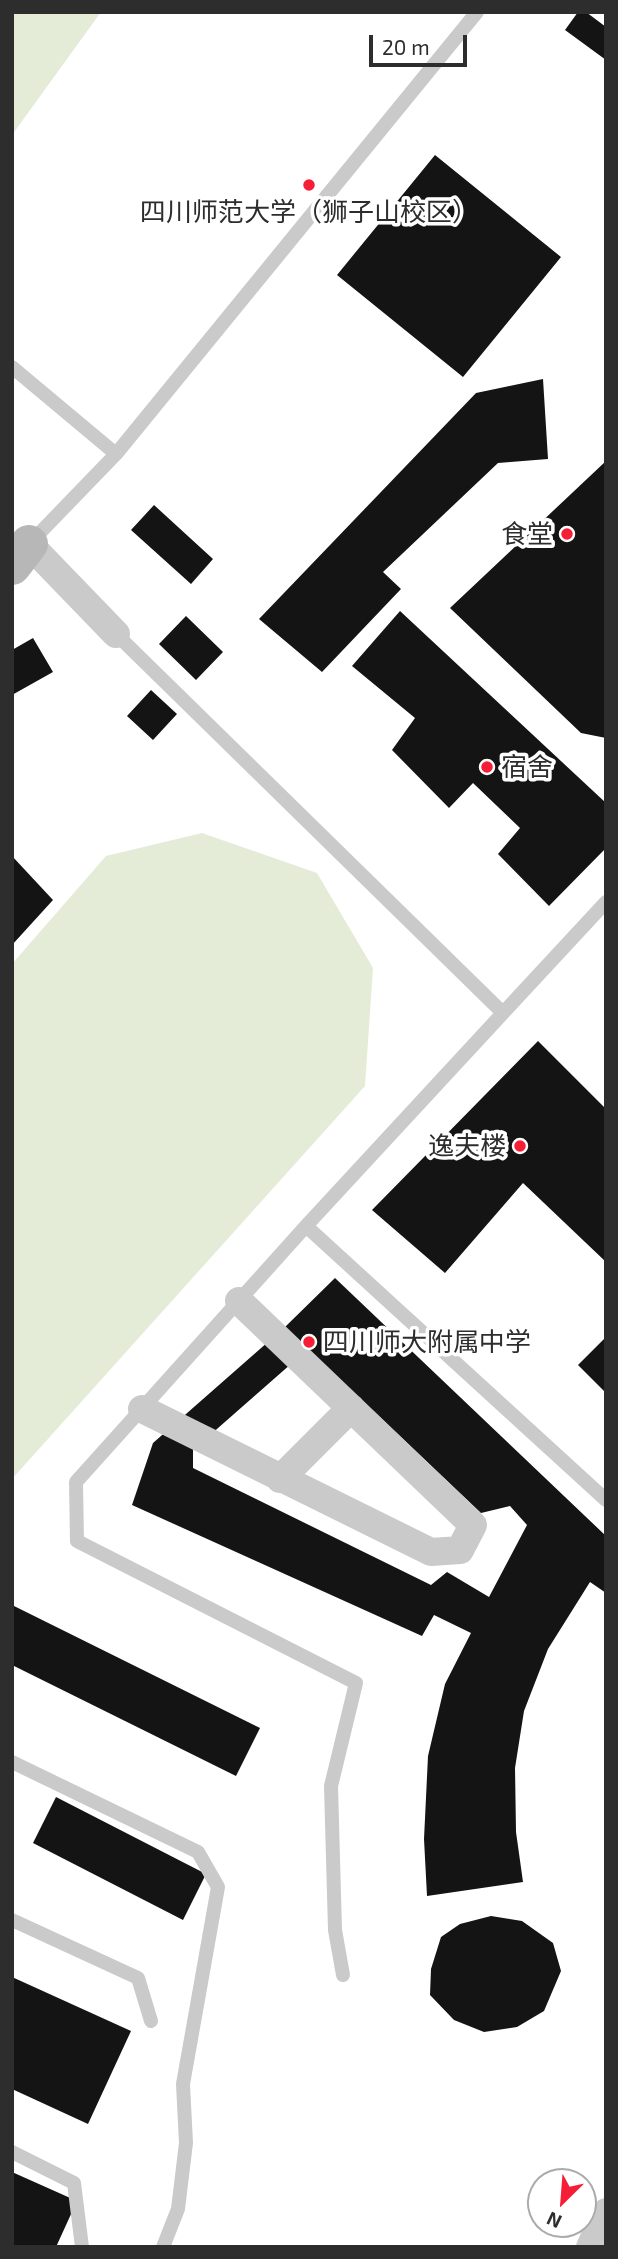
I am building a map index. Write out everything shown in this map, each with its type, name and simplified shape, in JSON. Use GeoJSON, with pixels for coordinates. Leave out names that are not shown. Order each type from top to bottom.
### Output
{"type":"FeatureCollection","features":[{"type":"Feature","properties":{"kind":"street"},"geometry":{"type":"LineString","coordinates":[[18,553],[116,634]]}},
{"type":"Feature","properties":{"kind":"street"},"geometry":{"type":"LineString","coordinates":[[142,1409],[431,1552],[460,1550],[473,1525],[239,1301]]}},
{"type":"Feature","properties":{"kind":"street"},"geometry":{"type":"LineString","coordinates":[[280,1479],[351,1408]]}},
{"type":"Feature","properties":{"kind":"street"},"geometry":{"type":"LineString","coordinates":[[590,2247],[606,2212]]}},
{"type":"Feature","properties":{"kind":"lane"},"geometry":{"type":"LineString","coordinates":[[18,553],[116,454],[477,12]]}},
{"type":"Feature","properties":{"kind":"lane"},"geometry":{"type":"LineString","coordinates":[[12,367],[116,454]]}},
{"type":"Feature","properties":{"kind":"lane"},"geometry":{"type":"LineString","coordinates":[[116,634],[503,1013]]}},
{"type":"Feature","properties":{"kind":"lane"},"geometry":{"type":"LineString","coordinates":[[343,1975],[335,1930],[331,1786],[356,1682],[77,1541],[76,1482],[306,1226],[606,902]]}},
{"type":"Feature","properties":{"kind":"lane"},"geometry":{"type":"LineString","coordinates":[[306,1226],[606,1500]]}},
{"type":"Feature","properties":{"kind":"lane"},"geometry":{"type":"LineString","coordinates":[[12,1762],[198,1852],[218,1887],[183,2084],[186,2143],[178,2209],[163,2247]]}},
{"type":"Feature","properties":{"kind":"lane"},"geometry":{"type":"LineString","coordinates":[[12,1920],[138,1978],[152,2021]]}},
{"type":"Feature","properties":{"kind":"lane"},"geometry":{"type":"LineString","coordinates":[[12,2152],[74,2183],[82,2247]]}},
{"type":"Feature","properties":{"kind":"green space"},"geometry":{"type":"Polygon","coordinates":[[[12,12],[101,12],[12,135],[12,12]]]}},
{"type":"Feature","properties":{"kind":"green space"},"geometry":{"type":"Polygon","coordinates":[[[202,833],[317,873],[373,968],[365,1086],[12,1479],[12,964],[106,856],[202,833]]]}},
{"type":"Feature","properties":{"kind":"building"},"geometry":{"type":"Polygon","coordinates":[[[578,12],[586,12],[606,27],[606,60],[565,30],[578,12]]]}},
{"type":"Feature","properties":{"kind":"building"},"geometry":{"type":"Polygon","coordinates":[[[435,155],[561,257],[463,377],[337,275],[435,155]]]}},
{"type":"Feature","properties":{"kind":"building"},"geometry":{"type":"Polygon","coordinates":[[[543,379],[548,459],[498,463],[383,572],[401,589],[322,672],[259,619],[476,393],[543,379]]]}},
{"type":"Feature","properties":{"kind":"building","name":"食堂"},"geometry":{"type":"Polygon","coordinates":[[[606,461],[606,738],[581,733],[450,608],[606,461]]]}},
{"type":"Feature","properties":{"kind":"building"},"geometry":{"type":"Polygon","coordinates":[[[154,505],[213,559],[191,584],[131,530],[154,505]]]}},
{"type":"Feature","properties":{"kind":"building","name":"宿舍"},"geometry":{"type":"Polygon","coordinates":[[[400,611],[606,803],[606,848],[549,906],[498,854],[520,828],[473,783],[449,808],[392,750],[415,718],[352,666],[400,611]]]}},
{"type":"Feature","properties":{"kind":"building"},"geometry":{"type":"Polygon","coordinates":[[[186,616],[223,652],[196,680],[159,644],[186,616]]]}},
{"type":"Feature","properties":{"kind":"building"},"geometry":{"type":"Polygon","coordinates":[[[33,638],[53,672],[12,695],[12,650],[33,638]]]}},
{"type":"Feature","properties":{"kind":"building"},"geometry":{"type":"Polygon","coordinates":[[[151,690],[177,714],[153,740],[127,716],[151,690]]]}},
{"type":"Feature","properties":{"kind":"building"},"geometry":{"type":"Polygon","coordinates":[[[12,856],[53,900],[12,945],[12,856]]]}},
{"type":"Feature","properties":{"kind":"building","name":"逸夫楼"},"geometry":{"type":"Polygon","coordinates":[[[538,1041],[606,1109],[606,1262],[523,1183],[445,1273],[372,1210],[538,1041]]]}},
{"type":"Feature","properties":{"kind":"building"},"geometry":{"type":"Polygon","coordinates":[[[335,1278],[606,1536],[606,1593],[590,1582],[548,1649],[524,1711],[515,1768],[516,1832],[523,1882],[427,1896],[424,1839],[428,1756],[445,1684],[471,1633],[434,1615],[422,1636],[132,1505],[153,1443],[285,1327],[335,1278]],[[308,1349],[193,1450],[193,1468],[431,1585],[447,1572],[489,1597],[527,1525],[510,1506],[481,1513],[308,1349]]]}},
{"type":"Feature","properties":{"kind":"building"},"geometry":{"type":"Polygon","coordinates":[[[606,1337],[606,1393],[578,1365],[606,1337]]]}},
{"type":"Feature","properties":{"kind":"building"},"geometry":{"type":"Polygon","coordinates":[[[12,1605],[260,1728],[236,1776],[12,1665],[12,1605]]]}},
{"type":"Feature","properties":{"kind":"building"},"geometry":{"type":"Polygon","coordinates":[[[56,1797],[206,1874],[183,1920],[33,1843],[56,1797]]]}},
{"type":"Feature","properties":{"kind":"building"},"geometry":{"type":"Polygon","coordinates":[[[491,1916],[522,1921],[553,1943],[561,1971],[544,2011],[517,2027],[484,2032],[454,2020],[430,1995],[431,1969],[441,1937],[460,1924],[491,1916]]]}},
{"type":"Feature","properties":{"kind":"building"},"geometry":{"type":"Polygon","coordinates":[[[12,1977],[131,2031],[88,2124],[12,2089],[12,1977]]]}},
{"type":"Feature","properties":{"kind":"building"},"geometry":{"type":"Polygon","coordinates":[[[12,2172],[77,2201],[56,2247],[12,2247],[12,2172]]]}},
{"type":"Feature","properties":{"kind":"place","name":"四川师范大学（狮子山校区）"},"geometry":{"type":"Point","coordinates":[309,185]}},
{"type":"Feature","properties":{"kind":"place","name":"食堂"},"geometry":{"type":"Point","coordinates":[567,534]}},
{"type":"Feature","properties":{"kind":"place","name":"宿舍"},"geometry":{"type":"Point","coordinates":[487,767]}},
{"type":"Feature","properties":{"kind":"place","name":"逸夫楼"},"geometry":{"type":"Point","coordinates":[520,1146]}},
{"type":"Feature","properties":{"kind":"place","name":"四川师大附属中学"},"geometry":{"type":"Point","coordinates":[309,1342]}}]}
